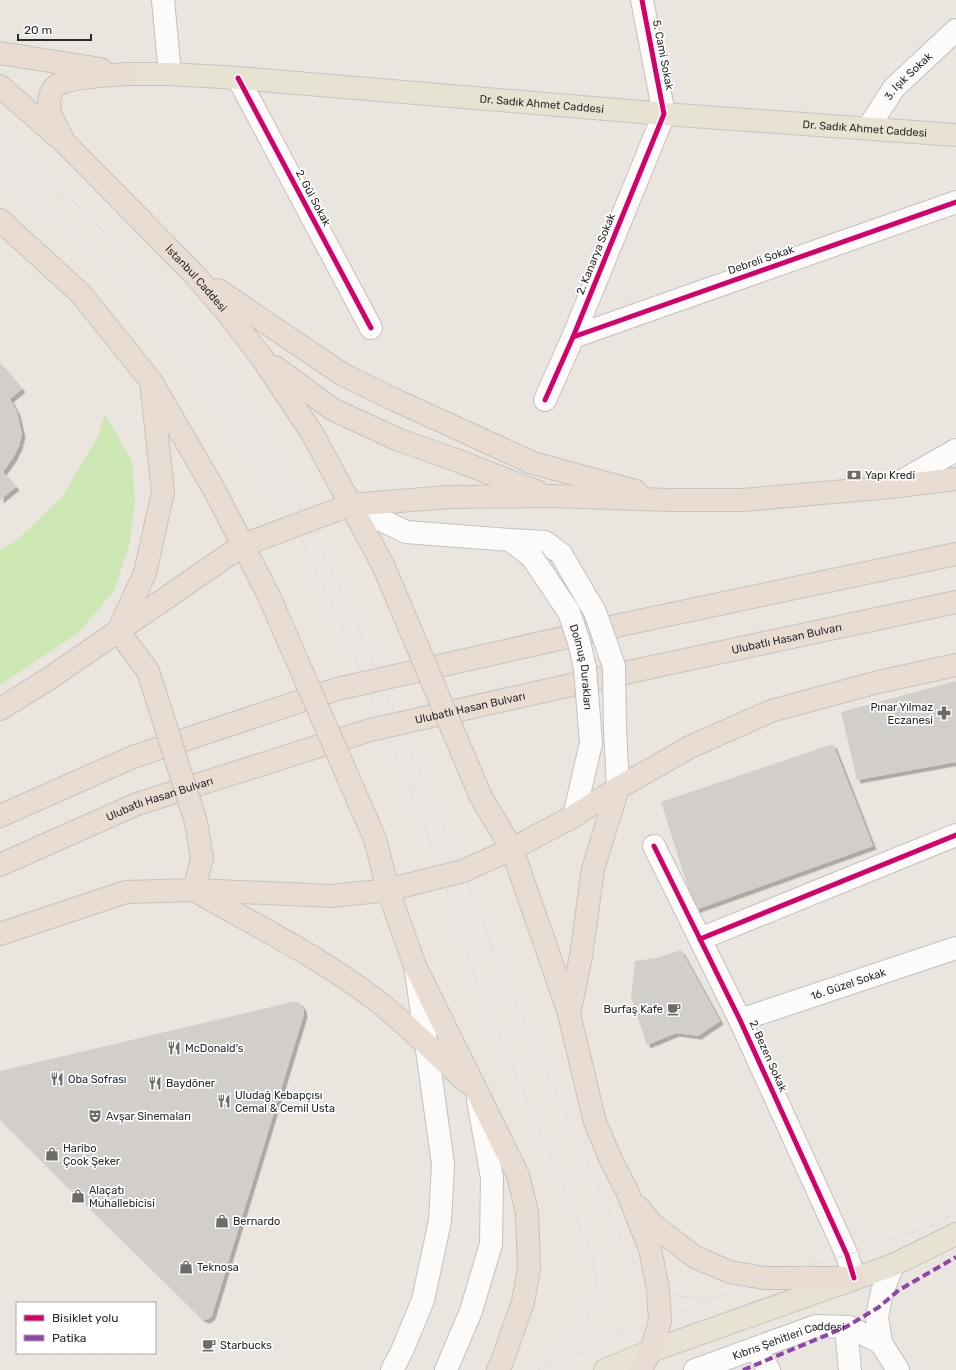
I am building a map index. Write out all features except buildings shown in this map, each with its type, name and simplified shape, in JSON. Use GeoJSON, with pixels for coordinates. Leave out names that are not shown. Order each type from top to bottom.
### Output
{"type":"FeatureCollection","features":[{"type":"Feature","properties":{"kind":"highway"},"geometry":{"type":"LineString","coordinates":[[0,53],[128,74]]}},
{"type":"Feature","properties":{"kind":"highway"},"geometry":{"type":"LineString","coordinates":[[65,143],[50,112],[50,93],[56,86],[65,80],[128,74]]}},
{"type":"Feature","properties":{"kind":"highway","name":"İstanbul Caddesi"},"geometry":{"type":"LineString","coordinates":[[0,86],[65,143],[193,273],[225,310],[262,358],[312,433],[383,565],[481,798],[512,849],[569,1014],[595,1122],[611,1160],[627,1191]]}},
{"type":"Feature","properties":{"kind":"highway"},"geometry":{"type":"LineString","coordinates":[[0,220],[81,294],[150,381],[216,494],[268,594],[375,839],[388,890],[415,966],[518,1175],[527,1212],[529,1268],[523,1302],[498,1370]]}},
{"type":"Feature","properties":{"kind":"highway"},"geometry":{"type":"LineString","coordinates":[[193,273],[342,374],[393,399],[533,463],[672,500]]}},
{"type":"Feature","properties":{"kind":"highway"},"geometry":{"type":"LineString","coordinates":[[262,358],[332,409],[399,440],[551,496]]}},
{"type":"Feature","properties":{"kind":"highway"},"geometry":{"type":"LineString","coordinates":[[118,631],[145,573],[163,492],[150,381]]}},
{"type":"Feature","properties":{"kind":"highway"},"geometry":{"type":"LineString","coordinates":[[0,709],[47,680],[243,545],[350,505],[448,496],[551,496],[672,500],[743,500],[891,488],[956,479]]}},
{"type":"Feature","properties":{"kind":"highway"},"geometry":{"type":"LineString","coordinates":[[0,816],[133,758],[337,690],[624,624],[956,554]]}},
{"type":"Feature","properties":{"kind":"highway","name":"Ulubatlı Hasan Bulvarı"},"geometry":{"type":"LineString","coordinates":[[0,865],[137,804],[370,730],[646,668],[956,602]]}},
{"type":"Feature","properties":{"kind":"highway"},"geometry":{"type":"LineString","coordinates":[[118,631],[148,671],[196,822],[202,858],[194,890]]}},
{"type":"Feature","properties":{"kind":"highway"},"geometry":{"type":"LineString","coordinates":[[0,934],[126,892],[194,890],[332,896],[388,890],[462,871],[512,849],[574,816],[618,788],[690,746],[771,711],[878,682],[956,665]]}},
{"type":"Feature","properties":{"kind":"highway"},"geometry":{"type":"LineString","coordinates":[[569,1014],[581,956],[593,869],[618,788]]}},
{"type":"Feature","properties":{"kind":"highway"},"geometry":{"type":"LineString","coordinates":[[194,890],[303,950],[352,983],[377,1001],[477,1091]]}},
{"type":"Feature","properties":{"kind":"highway"},"geometry":{"type":"LineString","coordinates":[[627,1191],[653,1225],[695,1257],[730,1272],[764,1278],[854,1278]]}},
{"type":"Feature","properties":{"kind":"highway"},"geometry":{"type":"LineString","coordinates":[[627,1191],[650,1249],[658,1289],[660,1321],[646,1361]]}},
{"type":"Feature","properties":{"kind":"main road","name":"Dr. Sadık Ahmet Caddesi"},"geometry":{"type":"LineString","coordinates":[[128,74],[170,74],[238,78],[664,114],[956,134]]}},
{"type":"Feature","properties":{"kind":"main road"},"geometry":{"type":"LineString","coordinates":[[605,1370],[646,1361],[854,1278],[893,1265],[956,1234]]}},
{"type":"Feature","properties":{"kind":"street"},"geometry":{"type":"LineString","coordinates":[[163,0],[170,74]]}},
{"type":"Feature","properties":{"kind":"street","name":"5. Cami Sokak"},"geometry":{"type":"LineString","coordinates":[[642,0],[664,114]]}},
{"type":"Feature","properties":{"kind":"street","name":"3. Işık Sokak"},"geometry":{"type":"LineString","coordinates":[[868,128],[894,88],[956,30]]}},
{"type":"Feature","properties":{"kind":"street","name":"2. Gül Sokak"},"geometry":{"type":"LineString","coordinates":[[238,78],[371,328]]}},
{"type":"Feature","properties":{"kind":"street","name":"2. Kanarya Sokak"},"geometry":{"type":"LineString","coordinates":[[545,400],[573,337],[664,114]]}},
{"type":"Feature","properties":{"kind":"street","name":"Debreli Sokak"},"geometry":{"type":"LineString","coordinates":[[573,337],[956,202]]}},
{"type":"Feature","properties":{"kind":"street"},"geometry":{"type":"LineString","coordinates":[[891,488],[956,450]]}},
{"type":"Feature","properties":{"kind":"street"},"geometry":{"type":"LineString","coordinates":[[350,505],[406,532],[545,542],[561,554],[595,612],[614,666],[618,788]]}},
{"type":"Feature","properties":{"kind":"street","name":"Dolmuş Durakları"},"geometry":{"type":"LineString","coordinates":[[510,540],[532,557],[569,612],[579,642],[585,668],[591,743],[574,816]]}},
{"type":"Feature","properties":{"kind":"street"},"geometry":{"type":"LineString","coordinates":[[700,939],[956,835]]}},
{"type":"Feature","properties":{"kind":"street","name":"2. Bezen Sokak"},"geometry":{"type":"LineString","coordinates":[[654,846],[740,1020],[847,1255],[854,1278]]}},
{"type":"Feature","properties":{"kind":"street","name":"16. Güzel Sokak"},"geometry":{"type":"LineString","coordinates":[[740,1020],[956,948]]}},
{"type":"Feature","properties":{"kind":"street"},"geometry":{"type":"LineString","coordinates":[[392,1370],[402,1351],[423,1300],[440,1221],[443,1164],[415,966]]}},
{"type":"Feature","properties":{"kind":"street"},"geometry":{"type":"LineString","coordinates":[[446,1370],[471,1312],[491,1244],[492,1178],[477,1091]]}},
{"type":"Feature","properties":{"kind":"street"},"geometry":{"type":"LineString","coordinates":[[893,1265],[882,1292],[877,1317],[881,1343],[898,1370]]}},
{"type":"Feature","properties":{"kind":"street","name":"Kıbrıs Şehitleri Caddesi"},"geometry":{"type":"LineString","coordinates":[[695,1370],[816,1326],[849,1327],[881,1343]]}},
{"type":"Feature","properties":{"kind":"street"},"geometry":{"type":"LineString","coordinates":[[846,1327],[850,1370]]}},
{"type":"Feature","properties":{"kind":"street"},"geometry":{"type":"LineString","coordinates":[[755,1348],[769,1370]]}},
{"type":"Feature","properties":{"kind":"green space"},"geometry":{"type":"Polygon","coordinates":[[[105,414],[132,461],[135,501],[130,543],[114,591],[78,633],[0,685],[0,549],[15,542],[62,497],[98,436],[105,414]]]}},
{"type":"Feature","properties":{"kind":"tram line"},"geometry":{"type":"LineString","coordinates":[[0,136],[84,211],[168,301],[214,362],[251,418],[283,471],[358,627],[463,871],[499,965],[624,1245],[643,1275],[653,1286],[678,1296],[713,1299]]}},
{"type":"Feature","properties":{"kind":"tram line"},"geometry":{"type":"LineString","coordinates":[[0,167],[78,238],[151,314],[199,376],[267,479],[295,525],[345,634],[420,815],[443,876],[479,987],[593,1257],[596,1287],[586,1320],[567,1348],[538,1370]]}},
{"type":"Feature","properties":{"kind":"tram line"},"geometry":{"type":"LineString","coordinates":[[547,1367],[764,1278],[847,1255],[931,1226],[956,1213]]}},
{"type":"Feature","properties":{"kind":"marked path"},"geometry":{"type":"LineString","coordinates":[[743,1370],[846,1327],[879,1307],[899,1290],[956,1257]]}},
{"type":"Feature","properties":{"kind":"cycle path"},"geometry":{"type":"LineString","coordinates":[[545,400],[573,337],[664,114],[642,0]]}},
{"type":"Feature","properties":{"kind":"cycle path"},"geometry":{"type":"LineString","coordinates":[[238,78],[371,328]]}},
{"type":"Feature","properties":{"kind":"cycle path"},"geometry":{"type":"LineString","coordinates":[[573,337],[956,202]]}},
{"type":"Feature","properties":{"kind":"cycle path"},"geometry":{"type":"LineString","coordinates":[[700,939],[956,835]]}},
{"type":"Feature","properties":{"kind":"cycle path"},"geometry":{"type":"LineString","coordinates":[[654,846],[740,1020],[847,1255],[854,1278]]}},
{"type":"Feature","properties":{"kind":"place","name":"Yapı Kredi"},"geometry":{"type":"Point","coordinates":[854,475]}},
{"type":"Feature","properties":{"kind":"place","name":"Pınar Yılmaz Eczanesi"},"geometry":{"type":"Point","coordinates":[944,713]}},
{"type":"Feature","properties":{"kind":"place","name":"Burfaş Kafe"},"geometry":{"type":"Point","coordinates":[674,1009]}},
{"type":"Feature","properties":{"kind":"place","name":"McDonald's"},"geometry":{"type":"Point","coordinates":[174,1048]}},
{"type":"Feature","properties":{"kind":"place","name":"Oba Sofrası"},"geometry":{"type":"Point","coordinates":[57,1079]}},
{"type":"Feature","properties":{"kind":"place","name":"Baydöner"},"geometry":{"type":"Point","coordinates":[155,1083]}},
{"type":"Feature","properties":{"kind":"place","name":"Uludağ Kebapçısı Cemal & Cemil Usta"},"geometry":{"type":"Point","coordinates":[224,1101]}},
{"type":"Feature","properties":{"kind":"place","name":"Avşar Sinemaları"},"geometry":{"type":"Point","coordinates":[95,1116]}},
{"type":"Feature","properties":{"kind":"place","name":"Haribo Çook Şeker"},"geometry":{"type":"Point","coordinates":[52,1154]}},
{"type":"Feature","properties":{"kind":"place","name":"Alaçatı Muhallebicisi"},"geometry":{"type":"Point","coordinates":[78,1196]}},
{"type":"Feature","properties":{"kind":"place","name":"Bernardo"},"geometry":{"type":"Point","coordinates":[222,1221]}},
{"type":"Feature","properties":{"kind":"place","name":"Teknosa"},"geometry":{"type":"Point","coordinates":[186,1267]}},
{"type":"Feature","properties":{"kind":"place","name":"Starbucks"},"geometry":{"type":"Point","coordinates":[209,1345]}}]}
